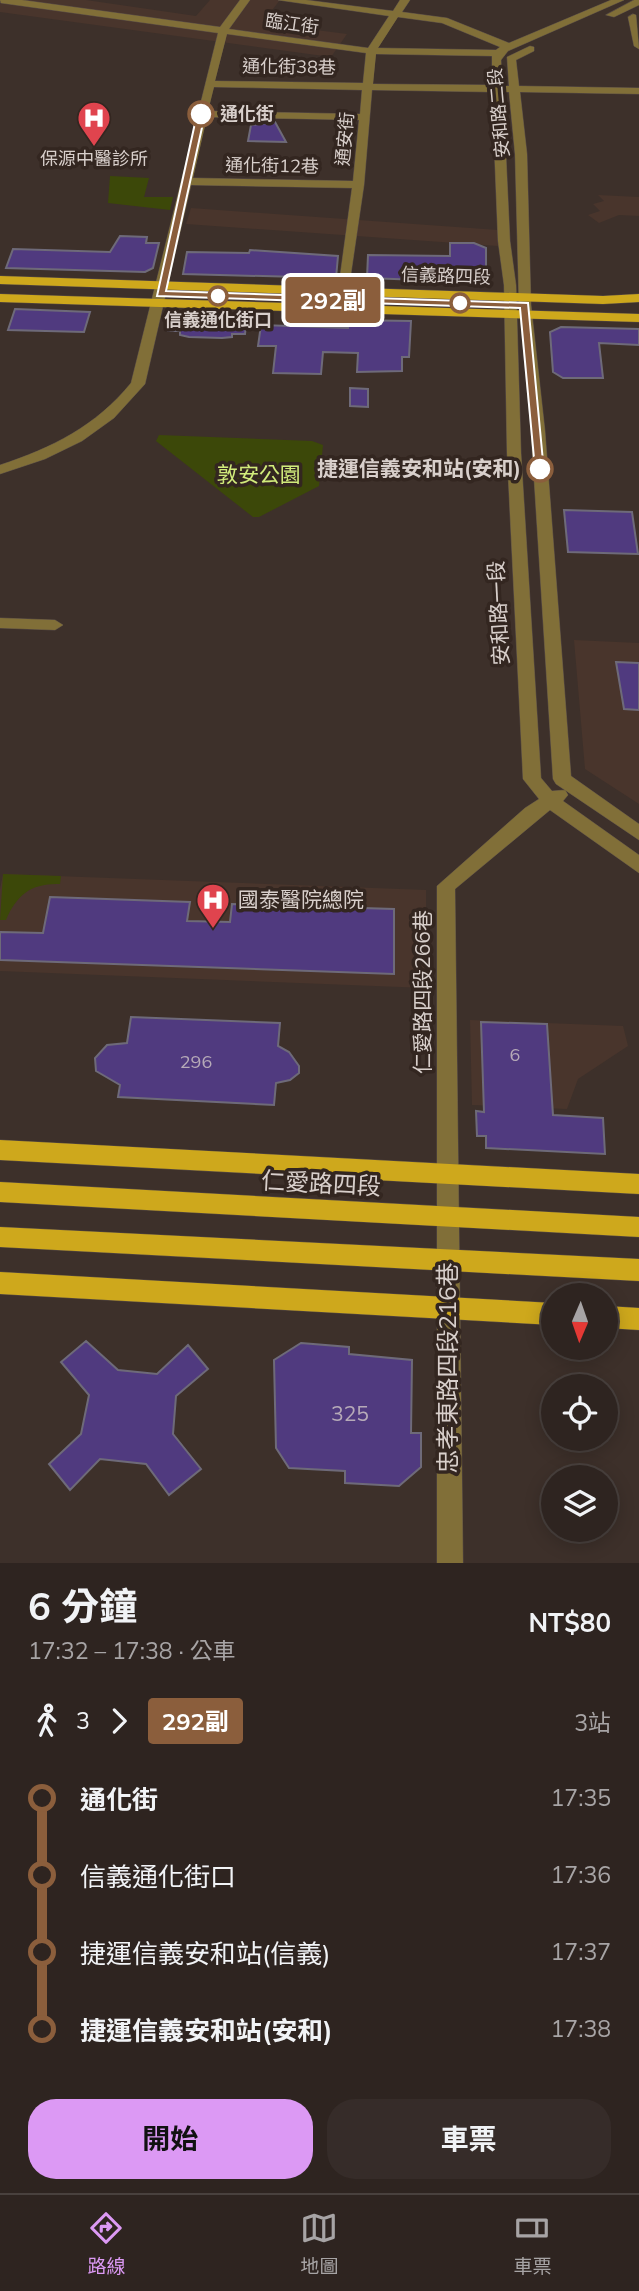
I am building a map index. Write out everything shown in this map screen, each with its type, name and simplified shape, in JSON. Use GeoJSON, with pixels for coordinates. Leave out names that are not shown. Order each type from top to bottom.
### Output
{"type":"FeatureCollection","features":[{"type":"Feature","properties":{"kind":"main road","name":"信義路四段"},"geometry":{"type":"LineString","coordinates":[[0,280],[344,290],[510,305]]}},
{"type":"Feature","properties":{"kind":"main road","name":"信義路四段"},"geometry":{"type":"LineString","coordinates":[[0,298],[158,303],[525,305],[639,298]]}},
{"type":"Feature","properties":{"kind":"main road","name":"信義路四段"},"geometry":{"type":"LineString","coordinates":[[525,305],[639,318]]}},
{"type":"Feature","properties":{"kind":"main road","name":"仁愛路四段"},"geometry":{"type":"LineString","coordinates":[[0,1150],[639,1184]]}},
{"type":"Feature","properties":{"kind":"main road","name":"仁愛路四段"},"geometry":{"type":"LineString","coordinates":[[0,1192],[639,1227]]}},
{"type":"Feature","properties":{"kind":"main road"},"geometry":{"type":"LineString","coordinates":[[0,1237],[639,1269]]}},
{"type":"Feature","properties":{"kind":"main road"},"geometry":{"type":"LineString","coordinates":[[0,1283],[541,1313]]}},
{"type":"Feature","properties":{"kind":"main road"},"geometry":{"type":"LineString","coordinates":[[618,1318],[639,1319]]}},
{"type":"Feature","properties":{"kind":"street","name":"臨江街"},"geometry":{"type":"LineString","coordinates":[[1,0],[371,51],[498,53]]}},
{"type":"Feature","properties":{"kind":"street"},"geometry":{"type":"LineString","coordinates":[[0,470],[59,449],[113,414],[142,376],[201,114],[224,30],[245,0]]}},
{"type":"Feature","properties":{"kind":"street"},"geometry":{"type":"LineString","coordinates":[[283,0],[444,20],[509,47]]}},
{"type":"Feature","properties":{"kind":"street","name":"通安街"},"geometry":{"type":"LineString","coordinates":[[344,290],[358,185],[371,51],[405,0]]}},
{"type":"Feature","properties":{"kind":"street","name":"安和路二段"},"geometry":{"type":"LineString","coordinates":[[510,305],[497,88],[498,53],[619,0]]}},
{"type":"Feature","properties":{"kind":"street","name":"安和路二段"},"geometry":{"type":"LineString","coordinates":[[525,305],[521,154],[512,89],[513,56],[639,1]]}},
{"type":"Feature","properties":{"kind":"street"},"geometry":{"type":"LineString","coordinates":[[633,17],[639,46]]}},
{"type":"Feature","properties":{"kind":"street","name":"通化街38巷"},"geometry":{"type":"LineString","coordinates":[[210,84],[639,91]]}},
{"type":"Feature","properties":{"kind":"street"},"geometry":{"type":"LineString","coordinates":[[201,114],[364,117]]}},
{"type":"Feature","properties":{"kind":"street","name":"通化街12巷"},"geometry":{"type":"LineString","coordinates":[[186,181],[358,185]]}},
{"type":"Feature","properties":{"kind":"street","name":"安和路一段"},"geometry":{"type":"LineString","coordinates":[[510,305],[531,773],[536,786],[549,800],[618,846],[639,866]]}},
{"type":"Feature","properties":{"kind":"street"},"geometry":{"type":"LineString","coordinates":[[525,305],[538,431],[562,779],[639,832]]}},
{"type":"Feature","properties":{"kind":"street"},"geometry":{"type":"LineString","coordinates":[[0,623],[55,625]]}},
{"type":"Feature","properties":{"kind":"street","name":"仁愛路四段266巷"},"geometry":{"type":"LineString","coordinates":[[446,1173],[446,886],[549,800],[571,787]]}},
{"type":"Feature","properties":{"kind":"street","name":"忠孝東路四段216巷"},"geometry":{"type":"LineString","coordinates":[[446,1173],[450,1563]]}},
{"type":"Feature","properties":{"kind":"shaded area"},"geometry":{"type":"Polygon","coordinates":[[[0,0],[86,0],[196,16],[210,0],[280,0],[262,23],[347,34],[331,57],[0,12],[0,0]]]}},
{"type":"Feature","properties":{"kind":"shaded area"},"geometry":{"type":"Polygon","coordinates":[[[598,195],[639,197],[639,216],[619,215],[599,223],[588,215],[600,211],[593,204],[604,201],[598,195]]]}},
{"type":"Feature","properties":{"kind":"shaded area"},"geometry":{"type":"Polygon","coordinates":[[[191,208],[498,230],[498,246],[186,224],[191,208]]]}},
{"type":"Feature","properties":{"kind":"shaded area"},"geometry":{"type":"Polygon","coordinates":[[[574,640],[639,643],[639,804],[585,769],[574,640]]]}},
{"type":"Feature","properties":{"kind":"shaded area","name":"國泰醫院總院"},"geometry":{"type":"Polygon","coordinates":[[[3,874],[426,890],[426,988],[0,971],[0,889],[3,874]]]}},
{"type":"Feature","properties":{"kind":"shaded area"},"geometry":{"type":"Polygon","coordinates":[[[470,1020],[623,1026],[628,1046],[578,1079],[567,1109],[472,1105],[470,1020]]]}},
{"type":"Feature","properties":{"kind":"green space"},"geometry":{"type":"Polygon","coordinates":[[[110,176],[149,178],[144,197],[173,197],[170,210],[108,203],[110,176]]]}},
{"type":"Feature","properties":{"kind":"green space","name":"敦安公園"},"geometry":{"type":"Polygon","coordinates":[[[159,435],[312,441],[323,445],[319,486],[259,517],[253,517],[156,441],[159,435]]]}},
{"type":"Feature","properties":{"kind":"green space"},"geometry":{"type":"Polygon","coordinates":[[[3,874],[61,876],[60,884],[41,886],[27,892],[15,903],[6,920],[0,920],[3,874]]]}},
{"type":"Feature","properties":{"kind":"building"},"geometry":{"type":"Polygon","coordinates":[[[275,122],[286,142],[248,141],[251,125],[275,122]]]}},
{"type":"Feature","properties":{"kind":"building"},"geometry":{"type":"Polygon","coordinates":[[[120,236],[147,237],[146,243],[159,243],[153,268],[145,272],[6,268],[13,249],[110,252],[120,236]]]}},
{"type":"Feature","properties":{"kind":"building"},"geometry":{"type":"Polygon","coordinates":[[[450,243],[474,243],[486,248],[486,279],[476,279],[476,282],[367,278],[368,255],[450,256],[450,243]]]}},
{"type":"Feature","properties":{"kind":"building"},"geometry":{"type":"Polygon","coordinates":[[[250,250],[338,256],[336,278],[183,274],[187,252],[249,253],[250,250]]]}},
{"type":"Feature","properties":{"kind":"building"},"geometry":{"type":"Polygon","coordinates":[[[15,309],[90,312],[84,332],[8,330],[15,309]]]}},
{"type":"Feature","properties":{"kind":"building"},"geometry":{"type":"Polygon","coordinates":[[[172,314],[247,316],[245,334],[232,334],[232,337],[222,338],[180,335],[180,331],[168,331],[172,314]]]}},
{"type":"Feature","properties":{"kind":"building"},"geometry":{"type":"Polygon","coordinates":[[[349,320],[411,321],[409,357],[402,357],[402,371],[357,372],[358,353],[323,352],[321,374],[273,373],[276,346],[258,346],[261,325],[348,328],[349,320]]]}},
{"type":"Feature","properties":{"kind":"building"},"geometry":{"type":"Polygon","coordinates":[[[561,327],[639,329],[639,345],[599,343],[603,378],[563,378],[553,372],[550,332],[561,327]]]}},
{"type":"Feature","properties":{"kind":"building"},"geometry":{"type":"Polygon","coordinates":[[[350,388],[368,389],[368,407],[350,406],[350,388]]]}},
{"type":"Feature","properties":{"kind":"building"},"geometry":{"type":"Polygon","coordinates":[[[564,510],[632,512],[638,554],[568,552],[564,510]]]}},
{"type":"Feature","properties":{"kind":"building"},"geometry":{"type":"Polygon","coordinates":[[[616,662],[639,663],[639,710],[624,709],[616,662]]]}},
{"type":"Feature","properties":{"kind":"building"},"geometry":{"type":"Polygon","coordinates":[[[50,897],[190,902],[187,921],[230,922],[232,904],[394,909],[394,974],[0,960],[0,932],[43,933],[50,897]]]}},
{"type":"Feature","properties":{"kind":"building"},"geometry":{"type":"Polygon","coordinates":[[[131,1017],[280,1023],[278,1046],[289,1052],[299,1066],[299,1073],[290,1080],[276,1083],[274,1105],[118,1097],[120,1085],[96,1071],[95,1058],[107,1045],[127,1043],[131,1017]]]}},
{"type":"Feature","properties":{"kind":"building"},"geometry":{"type":"Polygon","coordinates":[[[481,1022],[547,1024],[553,1115],[603,1118],[605,1154],[486,1148],[486,1136],[477,1136],[476,1111],[484,1112],[481,1022]]]}},
{"type":"Feature","properties":{"kind":"building"},"geometry":{"type":"Polygon","coordinates":[[[86,1341],[118,1370],[157,1374],[188,1345],[208,1369],[176,1396],[173,1434],[201,1469],[169,1495],[146,1464],[100,1459],[70,1490],[49,1464],[81,1434],[89,1395],[61,1362],[86,1341]]]}},
{"type":"Feature","properties":{"kind":"building"},"geometry":{"type":"Polygon","coordinates":[[[301,1343],[349,1347],[349,1354],[412,1360],[411,1433],[421,1433],[421,1467],[399,1486],[345,1483],[345,1471],[289,1468],[276,1448],[274,1360],[301,1343]]]}},
{"type":"Feature","properties":{"kind":"bus line","name":"292副"},"geometry":{"type":"LineString","coordinates":[[201,114],[161,294],[525,305],[540,469]]}},
{"type":"Feature","properties":{"kind":"place","name":"通化街"},"geometry":{"type":"Point","coordinates":[201,114]}},
{"type":"Feature","properties":{"kind":"place","name":"保源中醫診所"},"geometry":{"type":"Point","coordinates":[94,148]}},
{"type":"Feature","properties":{"kind":"place","name":"信義通化街口"},"geometry":{"type":"Point","coordinates":[218,296]}},
{"type":"Feature","properties":{"kind":"place","name":"捷運信義安和站(安和)"},"geometry":{"type":"Point","coordinates":[540,469]}},
{"type":"Feature","properties":{"kind":"place","name":"國泰醫院總院"},"geometry":{"type":"Point","coordinates":[213,930]}}]}
